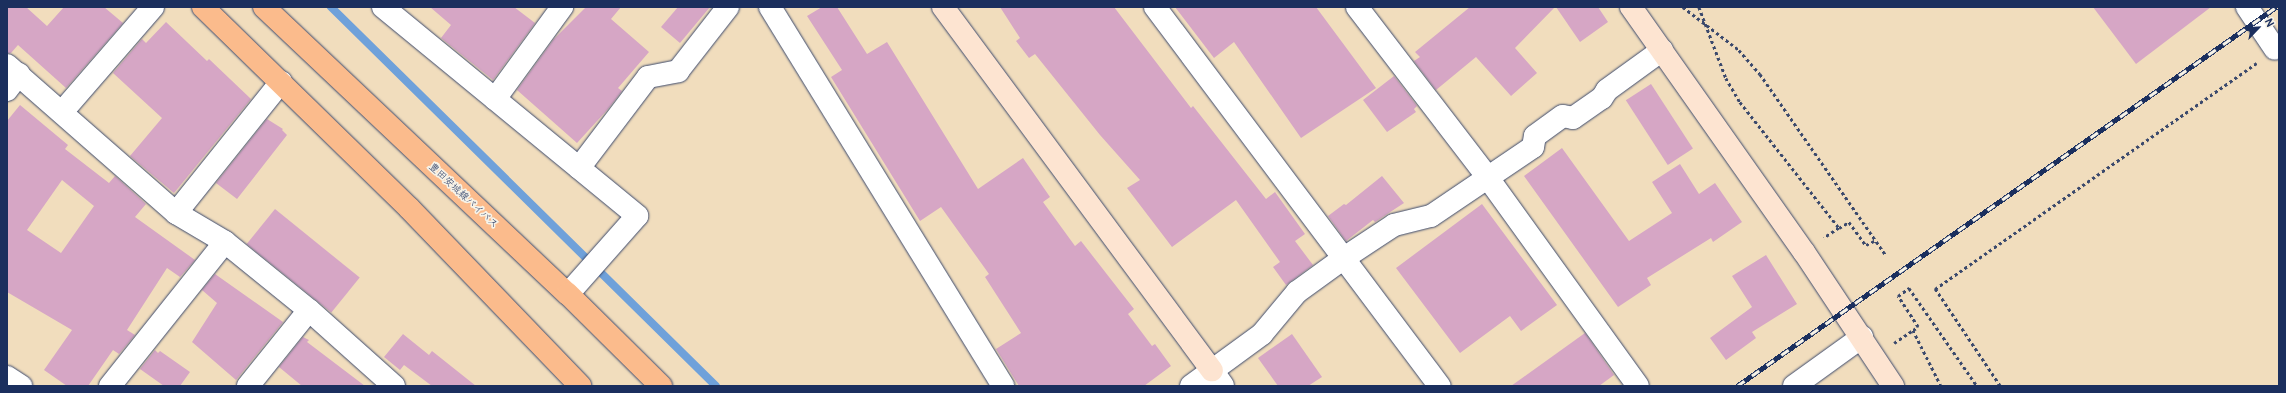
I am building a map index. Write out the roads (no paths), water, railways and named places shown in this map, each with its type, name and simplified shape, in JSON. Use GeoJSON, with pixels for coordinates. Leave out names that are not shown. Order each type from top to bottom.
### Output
{"type":"FeatureCollection","features":[{"type":"Feature","properties":{"kind":"main road"},"geometry":{"type":"LineString","coordinates":[[203,7],[409,208],[580,386]]}},
{"type":"Feature","properties":{"kind":"main road","name":"豊田安城線バイパス"},"geometry":{"type":"LineString","coordinates":[[269,9],[568,294],[661,386]]}},
{"type":"Feature","properties":{"kind":"street"},"geometry":{"type":"LineString","coordinates":[[62,112],[153,7]]}},
{"type":"Feature","properties":{"kind":"street"},"geometry":{"type":"LineString","coordinates":[[383,7],[638,216],[568,294]]}},
{"type":"Feature","properties":{"kind":"street"},"geometry":{"type":"LineString","coordinates":[[495,99],[562,7]]}},
{"type":"Feature","properties":{"kind":"street"},"geometry":{"type":"LineString","coordinates":[[579,168],[648,77],[678,71],[728,7]]}},
{"type":"Feature","properties":{"kind":"street"},"geometry":{"type":"LineString","coordinates":[[770,7],[1003,386]]}},
{"type":"Feature","properties":{"kind":"street"},"geometry":{"type":"LineString","coordinates":[[943,7],[1218,378]]}},
{"type":"Feature","properties":{"kind":"street"},"geometry":{"type":"LineString","coordinates":[[1155,7],[1440,386]]}},
{"type":"Feature","properties":{"kind":"street"},"geometry":{"type":"LineString","coordinates":[[1357,7],[1488,178],[1638,386]]}},
{"type":"Feature","properties":{"kind":"street"},"geometry":{"type":"LineString","coordinates":[[1632,7],[1804,252],[1893,386]]}},
{"type":"Feature","properties":{"kind":"street"},"geometry":{"type":"LineString","coordinates":[[2247,7],[2275,49]]}},
{"type":"Feature","properties":{"kind":"street"},"geometry":{"type":"LineString","coordinates":[[1190,386],[1218,378],[1262,334],[1297,292],[1344,258],[1394,225],[1431,216],[1533,147],[1535,136],[1563,116],[1573,118],[1602,98],[1607,90],[1662,50]]}},
{"type":"Feature","properties":{"kind":"street"},"geometry":{"type":"LineString","coordinates":[[11,77],[62,112],[176,213],[225,242],[309,310],[373,379],[394,386]]}},
{"type":"Feature","properties":{"kind":"street"},"geometry":{"type":"LineString","coordinates":[[176,213],[281,82]]}},
{"type":"Feature","properties":{"kind":"street"},"geometry":{"type":"LineString","coordinates":[[110,386],[225,242]]}},
{"type":"Feature","properties":{"kind":"street"},"geometry":{"type":"LineString","coordinates":[[248,386],[309,310]]}},
{"type":"Feature","properties":{"kind":"street"},"geometry":{"type":"LineString","coordinates":[[1794,386],[1862,338]]}},
{"type":"Feature","properties":{"kind":"street"},"geometry":{"type":"LineString","coordinates":[[7,377],[21,386]]}},
{"type":"Feature","properties":{"kind":"waterway"},"geometry":{"type":"LineString","coordinates":[[331,7],[716,386]]}},
{"type":"Feature","properties":{"kind":"railway"},"geometry":{"type":"LineString","coordinates":[[1737,386],[2276,7]]}}]}
